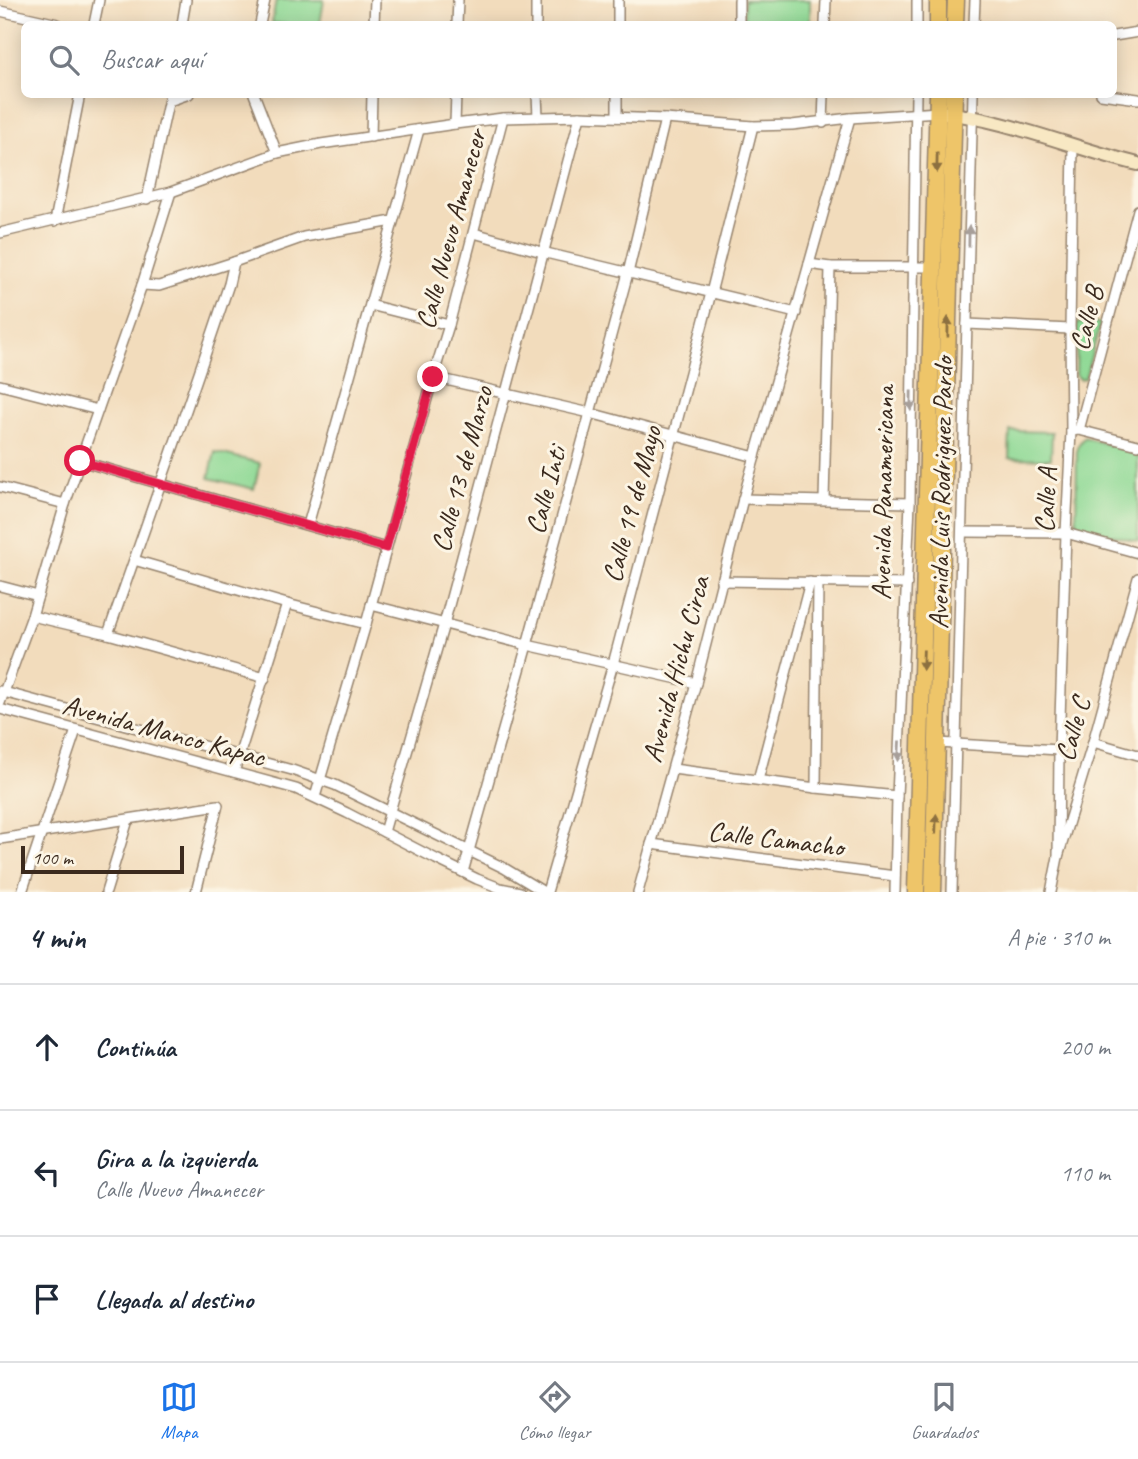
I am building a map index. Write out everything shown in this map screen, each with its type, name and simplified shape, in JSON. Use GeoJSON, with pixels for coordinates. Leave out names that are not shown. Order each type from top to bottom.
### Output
{"type":"FeatureCollection","features":[{"type":"Feature","properties":{"kind":"highway"},"geometry":{"type":"LineString","coordinates":[[938,0],[938,21]]}},
{"type":"Feature","properties":{"kind":"highway"},"geometry":{"type":"LineString","coordinates":[[956,0],[956,21]]}},
{"type":"Feature","properties":{"kind":"highway","name":"Avenida Panamericana"},"geometry":{"type":"LineString","coordinates":[[933,892],[938,743],[945,113],[939,98]]}},
{"type":"Feature","properties":{"kind":"highway","name":"Avenida Panamericana"},"geometry":{"type":"LineString","coordinates":[[916,892],[934,267],[945,113],[952,98]]}},
{"type":"Feature","properties":{"kind":"street"},"geometry":{"type":"LineString","coordinates":[[2,0],[0,10],[46,21]]}},
{"type":"Feature","properties":{"kind":"street"},"geometry":{"type":"LineString","coordinates":[[95,21],[99,0]]}},
{"type":"Feature","properties":{"kind":"street"},"geometry":{"type":"LineString","coordinates":[[182,21],[186,0]]}},
{"type":"Feature","properties":{"kind":"street"},"geometry":{"type":"LineString","coordinates":[[261,21],[265,0]]}},
{"type":"Feature","properties":{"kind":"street"},"geometry":{"type":"LineString","coordinates":[[374,21],[375,0]]}},
{"type":"Feature","properties":{"kind":"street"},"geometry":{"type":"LineString","coordinates":[[457,21],[458,0]]}},
{"type":"Feature","properties":{"kind":"street"},"geometry":{"type":"LineString","coordinates":[[536,0],[536,21]]}},
{"type":"Feature","properties":{"kind":"street"},"geometry":{"type":"LineString","coordinates":[[618,0],[618,21]]}},
{"type":"Feature","properties":{"kind":"street"},"geometry":{"type":"LineString","coordinates":[[739,0],[739,21]]}},
{"type":"Feature","properties":{"kind":"street"},"geometry":{"type":"LineString","coordinates":[[825,21],[826,0]]}},
{"type":"Feature","properties":{"kind":"street"},"geometry":{"type":"LineString","coordinates":[[917,0],[917,21]]}},
{"type":"Feature","properties":{"kind":"street"},"geometry":{"type":"LineString","coordinates":[[974,21],[975,0]]}},
{"type":"Feature","properties":{"kind":"street"},"geometry":{"type":"LineString","coordinates":[[1117,36],[1138,32]]}},
{"type":"Feature","properties":{"kind":"street"},"geometry":{"type":"LineString","coordinates":[[1117,96],[1138,99]]}},
{"type":"Feature","properties":{"kind":"street"},"geometry":{"type":"LineString","coordinates":[[55,221],[79,98]]}},
{"type":"Feature","properties":{"kind":"street"},"geometry":{"type":"LineString","coordinates":[[147,199],[170,98]]}},
{"type":"Feature","properties":{"kind":"street"},"geometry":{"type":"LineString","coordinates":[[256,98],[277,153]]}},
{"type":"Feature","properties":{"kind":"street"},"geometry":{"type":"LineString","coordinates":[[371,137],[372,98]]}},
{"type":"Feature","properties":{"kind":"street"},"geometry":{"type":"LineString","coordinates":[[455,124],[456,98]]}},
{"type":"Feature","properties":{"kind":"street"},"geometry":{"type":"LineString","coordinates":[[537,98],[538,117]]}},
{"type":"Feature","properties":{"kind":"street"},"geometry":{"type":"LineString","coordinates":[[617,98],[617,117]]}},
{"type":"Feature","properties":{"kind":"street"},"geometry":{"type":"LineString","coordinates":[[823,123],[824,98]]}},
{"type":"Feature","properties":{"kind":"street","name":"Avenida Panamericana"},"geometry":{"type":"LineString","coordinates":[[895,892],[910,503],[916,98]]}},
{"type":"Feature","properties":{"kind":"street","name":"Avenida Luis Rodriguez Pardo"},"geometry":{"type":"LineString","coordinates":[[952,892],[973,98]]}},
{"type":"Feature","properties":{"kind":"street"},"geometry":{"type":"LineString","coordinates":[[0,233],[147,199],[277,153],[321,144],[503,118],[617,117],[752,126],[945,113],[1138,164]]}},
{"type":"Feature","properties":{"kind":"street","name":"Calle 13 de Marzo"},"geometry":{"type":"LineString","coordinates":[[384,832],[444,624],[579,116]]}},
{"type":"Feature","properties":{"kind":"street","name":"Calle Nuevo Amanecer"},"geometry":{"type":"LineString","coordinates":[[315,797],[449,325],[503,118]]}},
{"type":"Feature","properties":{"kind":"street","name":"Avenida Hichu Circa"},"geometry":{"type":"LineString","coordinates":[[638,892],[743,499],[850,118]]}},
{"type":"Feature","properties":{"kind":"street","name":"Calle Inti"},"geometry":{"type":"LineString","coordinates":[[464,872],[628,274],[665,119]]}},
{"type":"Feature","properties":{"kind":"street","name":"Calle 19 de Mayo"},"geometry":{"type":"LineString","coordinates":[[546,892],[613,664],[752,126]]}},
{"type":"Feature","properties":{"kind":"street"},"geometry":{"type":"LineString","coordinates":[[307,525],[419,130]]}},
{"type":"Feature","properties":{"kind":"street","name":"Calle A"},"geometry":{"type":"LineString","coordinates":[[1058,858],[1066,533],[1075,430],[1070,330],[1073,145]]}},
{"type":"Feature","properties":{"kind":"street"},"geometry":{"type":"LineString","coordinates":[[0,704],[2,692],[32,616],[65,504],[142,285],[171,192]]}},
{"type":"Feature","properties":{"kind":"street","name":"Calle B"},"geometry":{"type":"LineString","coordinates":[[1075,430],[1138,210]]}},
{"type":"Feature","properties":{"kind":"street"},"geometry":{"type":"LineString","coordinates":[[142,285],[159,286],[304,237],[393,221]]}},
{"type":"Feature","properties":{"kind":"street"},"geometry":{"type":"LineString","coordinates":[[474,233],[628,274],[796,313]]}},
{"type":"Feature","properties":{"kind":"street"},"geometry":{"type":"LineString","coordinates":[[108,634],[185,418],[234,262]]}},
{"type":"Feature","properties":{"kind":"street"},"geometry":{"type":"LineString","coordinates":[[809,264],[830,267],[934,267]]}},
{"type":"Feature","properties":{"kind":"street"},"geometry":{"type":"LineString","coordinates":[[824,500],[830,267]]}},
{"type":"Feature","properties":{"kind":"street"},"geometry":{"type":"LineString","coordinates":[[370,304],[449,325]]}},
{"type":"Feature","properties":{"kind":"street"},"geometry":{"type":"LineString","coordinates":[[967,324],[1070,330]]}},
{"type":"Feature","properties":{"kind":"street"},"geometry":{"type":"LineString","coordinates":[[433,377],[590,413],[755,457]]}},
{"type":"Feature","properties":{"kind":"street"},"geometry":{"type":"LineString","coordinates":[[0,385],[98,410]]}},
{"type":"Feature","properties":{"kind":"street"},"geometry":{"type":"LineString","coordinates":[[1075,430],[1138,445]]}},
{"type":"Feature","properties":{"kind":"street"},"geometry":{"type":"LineString","coordinates":[[80,461],[386,548]]}},
{"type":"Feature","properties":{"kind":"street"},"geometry":{"type":"LineString","coordinates":[[0,487],[65,504]]}},
{"type":"Feature","properties":{"kind":"street"},"geometry":{"type":"LineString","coordinates":[[743,499],[910,503]]}},
{"type":"Feature","properties":{"kind":"street"},"geometry":{"type":"LineString","coordinates":[[962,532],[1066,533],[1138,553]]}},
{"type":"Feature","properties":{"kind":"street"},"geometry":{"type":"LineString","coordinates":[[134,560],[366,624]]}},
{"type":"Feature","properties":{"kind":"street","name":"Calle C"},"geometry":{"type":"LineString","coordinates":[[1051,892],[1058,858],[1138,578]]}},
{"type":"Feature","properties":{"kind":"street"},"geometry":{"type":"LineString","coordinates":[[721,581],[907,584]]}},
{"type":"Feature","properties":{"kind":"street"},"geometry":{"type":"LineString","coordinates":[[758,780],[814,582]]}},
{"type":"Feature","properties":{"kind":"street"},"geometry":{"type":"LineString","coordinates":[[814,582],[816,788]]}},
{"type":"Feature","properties":{"kind":"street"},"geometry":{"type":"LineString","coordinates":[[0,586],[38,596]]}},
{"type":"Feature","properties":{"kind":"street"},"geometry":{"type":"LineString","coordinates":[[234,772],[287,604]]}},
{"type":"Feature","properties":{"kind":"street"},"geometry":{"type":"LineString","coordinates":[[371,605],[527,645],[696,683]]}},
{"type":"Feature","properties":{"kind":"street"},"geometry":{"type":"LineString","coordinates":[[32,616],[108,634],[265,678]]}},
{"type":"Feature","properties":{"kind":"street"},"geometry":{"type":"LineString","coordinates":[[2,692],[320,780],[504,867],[546,892]]}},
{"type":"Feature","properties":{"kind":"street","name":"Avenida Manco Kapac"},"geometry":{"type":"LineString","coordinates":[[0,709],[296,789],[464,872],[499,888],[520,892]]}},
{"type":"Feature","properties":{"kind":"street"},"geometry":{"type":"LineString","coordinates":[[22,892],[76,730]]}},
{"type":"Feature","properties":{"kind":"street"},"geometry":{"type":"LineString","coordinates":[[1093,742],[1138,755]]}},
{"type":"Feature","properties":{"kind":"street"},"geometry":{"type":"LineString","coordinates":[[938,743],[1059,750]]}},
{"type":"Feature","properties":{"kind":"street"},"geometry":{"type":"LineString","coordinates":[[673,769],[897,796]]}},
{"type":"Feature","properties":{"kind":"street"},"geometry":{"type":"LineString","coordinates":[[0,839],[218,805],[196,892]]}},
{"type":"Feature","properties":{"kind":"street"},"geometry":{"type":"LineString","coordinates":[[106,892],[128,820]]}},
{"type":"Feature","properties":{"kind":"street","name":"Calle Camacho"},"geometry":{"type":"LineString","coordinates":[[651,844],[895,876]]}},
{"type":"Feature","properties":{"kind":"green space"},"geometry":{"type":"Polygon","coordinates":[[[276,0],[324,0],[320,21],[272,21],[276,0]]]}},
{"type":"Feature","properties":{"kind":"green space"},"geometry":{"type":"Polygon","coordinates":[[[744,0],[810,0],[810,21],[744,21],[744,0]]]}},
{"type":"Feature","properties":{"kind":"green space"},"geometry":{"type":"Polygon","coordinates":[[[1077,323],[1101,323],[1085,378],[1080,379],[1076,375],[1077,323]]]}},
{"type":"Feature","properties":{"kind":"green space"},"geometry":{"type":"Polygon","coordinates":[[[1010,431],[1052,432],[1051,459],[1009,458],[1010,431]]]}},
{"type":"Feature","properties":{"kind":"green space"},"geometry":{"type":"Polygon","coordinates":[[[1084,437],[1138,454],[1138,541],[1076,527],[1077,447],[1084,437]]]}},
{"type":"Feature","properties":{"kind":"green space"},"geometry":{"type":"Polygon","coordinates":[[[215,452],[260,463],[254,489],[209,478],[215,452]]]}},
{"type":"Feature","properties":{"kind":"route"},"geometry":{"type":"LineString","coordinates":[[80,461],[386,548],[433,377]]}}]}
